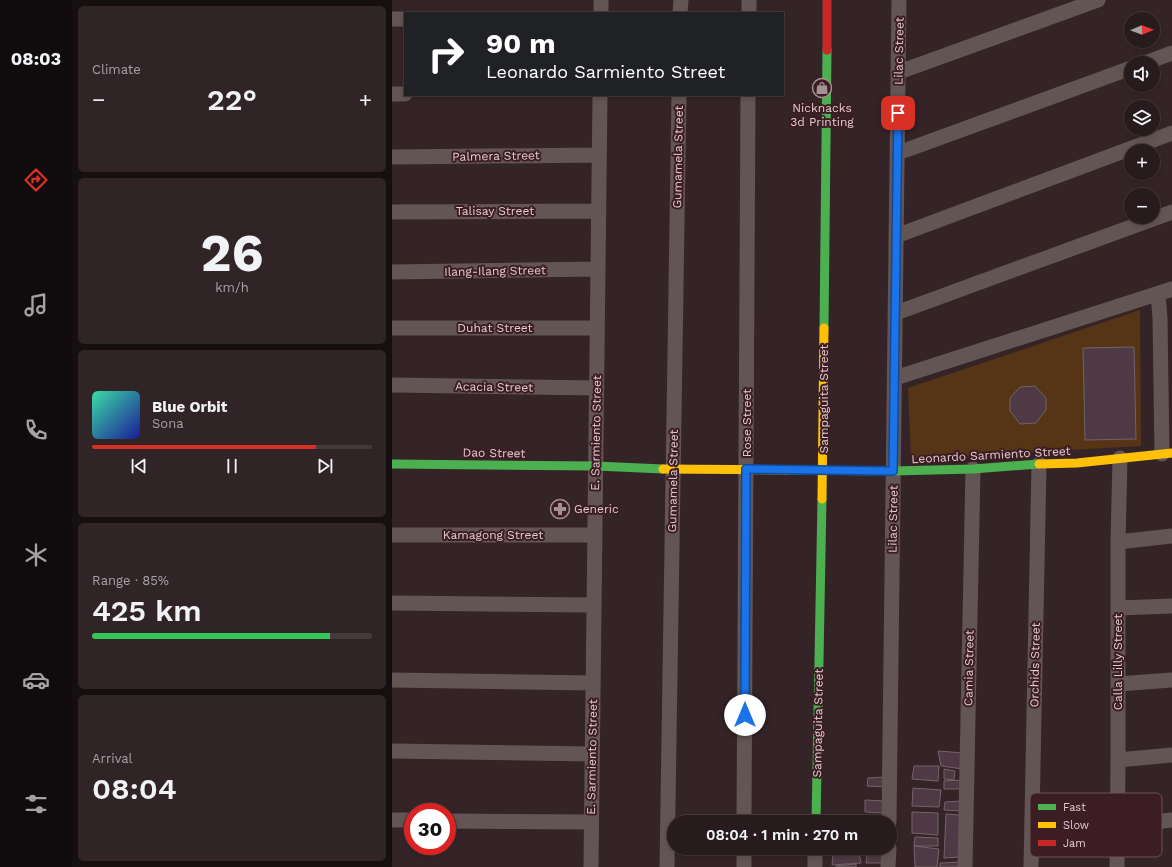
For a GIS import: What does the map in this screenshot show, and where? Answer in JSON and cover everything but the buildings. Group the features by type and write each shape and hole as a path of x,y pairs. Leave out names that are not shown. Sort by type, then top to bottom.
{"street":[{"path":"601,0 601,12"},
{"path":"680,12 681,0"},
{"path":"749,0 749,12"},
{"name":"Sampaguita Street","path":"816,815 823,471 827,0"},
{"name":"Lilac Street","path":"889,815 899,0"},
{"path":"899,72 1098,0"},
{"path":"392,19 404,19"},
{"path":"1160,57 1172,53"},
{"path":"898,153 1124,71"},
{"path":"392,94 404,94"},
{"name":"E. Sarmiento Street","path":"591,867 600,96"},
{"name":"Gumamela Street","path":"667,867 679,96"},
{"name":"Rose Street","path":"744,815 748,96"},
{"path":"896,236 1172,133"},
{"name":"Palmera Street","path":"392,157 600,155"},
{"name":"Talisay Street","path":"392,212 599,211"},
{"path":"896,313 1172,212"},
{"name":"Ilang-Ilang Street","path":"392,272 598,269"},
{"path":"894,378 1165,291 1160,318 1167,453"},
{"name":"Duhat Street","path":"392,328 597,328"},
{"name":"Acacia Street","path":"392,386 597,388"},
{"name":"Leonardo Sarmiento Street","path":"596,466 673,469 893,471 973,469 1077,463 1167,453"},
{"name":"Calla Lilly Street","path":"1118,793 1118,542 1120,458"},
{"name":"Dao Street","path":"392,464 596,466"},
{"name":"Orchids Street","path":"1033,793 1040,464"},
{"name":"Camia Street","path":"965,867 973,469"},
{"name":"Kamagong Street","path":"392,535 595,535"},
{"path":"1118,542 1172,536"},
{"path":"392,603 594,605"},
{"path":"1118,608 1172,606"},
{"path":"392,680 593,683"},
{"path":"1118,684 1172,680"},
{"path":"392,751 592,754"},
{"path":"1118,760 1172,755"},
{"path":"392,820 404,820"},
{"path":"1162,821 1172,820"},
{"path":"456,821 591,822"},
{"path":"744,855 744,867"},
{"path":"815,855 815,867"},
{"path":"888,867 889,855"},
{"name":"Orchids Street","path":"1031,857 1031,867"},
{"name":"Calla Lilly Street","path":"1116,857 1116,867"}],"shaded area":[{"path":"1140,310 1141,446 911,459 908,388"}],"traffic: fast":[{"path":"824,328 827,50"},
{"path":"392,464 596,466 663,469"},
{"path":"787,470 893,471 973,469 1039,464"},
{"path":"816,815 822,499"}],"traffic: slow":[{"path":"822,499 824,328"},
{"path":"1039,464 1077,463 1172,453"},
{"path":"663,469 787,470"}],"traffic: jam":[{"path":"827,0 827,50"}],"place":[{"name":"Nicknacks 3d Printing","path":"822,88"},
{"name":"Generic","path":"560,509"}],"route":[{"path":"745,715 746,469 893,471 898,113"}]}
